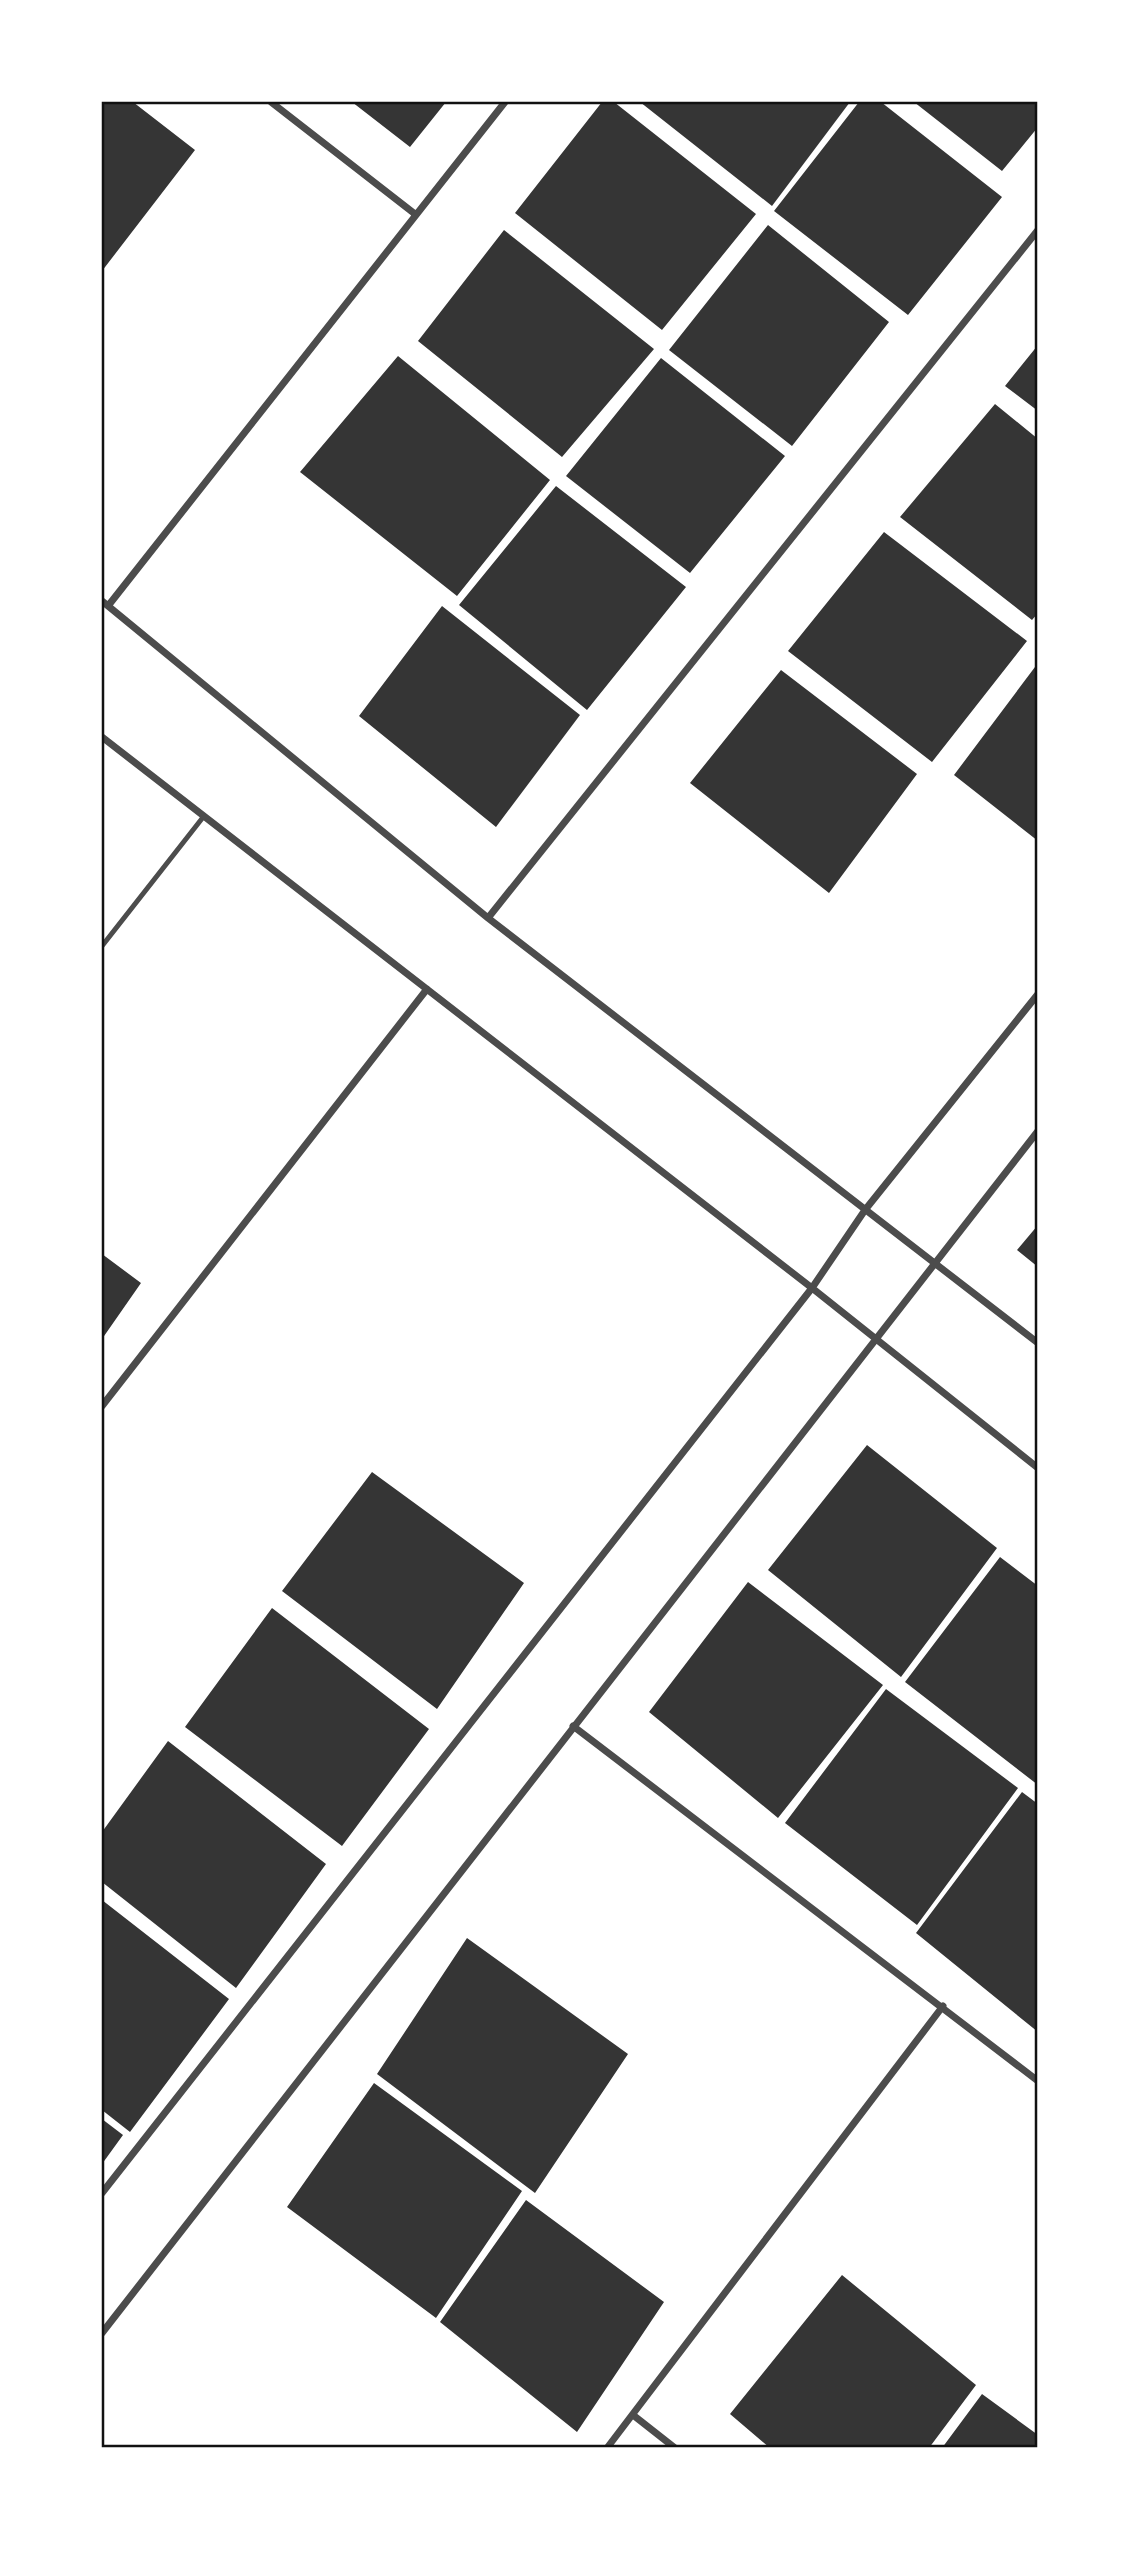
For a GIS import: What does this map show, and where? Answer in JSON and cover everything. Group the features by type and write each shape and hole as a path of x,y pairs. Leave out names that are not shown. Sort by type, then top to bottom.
{"street":[{"path":"271,102 415,214"},
{"path":"505,102 105,603 488,918 1038,1343"},
{"path":"488,918 1038,230"},
{"path":"102,737 1038,1468"},
{"path":"102,1406 427,989"},
{"path":"102,2193 811,1289 864,1210 1038,994"},
{"path":"102,2333 934,1260 1038,1131"},
{"path":"573,1726 1038,2081"},
{"path":"607,2448 943,2006"},
{"path":"633,2415 675,2448"}],"lane":[{"path":"102,946 204,816"}],"building":[{"path":"102,102 133,102 195,150 102,271"},
{"path":"352,102 446,102 410,147"},
{"path":"602,102 614,102 756,214 662,330 515,213"},
{"path":"640,102 850,102 772,206"},
{"path":"859,102 881,102 1002,197 908,315 774,211"},
{"path":"914,102 1038,102 1038,127 1002,171"},
{"path":"768,225 889,322 792,446 669,350"},
{"path":"504,230 654,349 562,457 418,341"},
{"path":"1038,345 1038,411 1005,386"},
{"path":"398,356 550,480 457,596 300,472"},
{"path":"661,358 785,456 690,573 566,476"},
{"path":"995,404 1038,439 1038,613 1032,620 900,517"},
{"path":"556,486 686,587 587,710 459,605"},
{"path":"884,532 1027,641 932,762 788,651"},
{"path":"442,606 580,715 496,827 359,716"},
{"path":"1038,663 1038,841 954,775"},
{"path":"781,670 917,774 829,893 690,783"},
{"path":"1038,1225 1038,1267 1017,1250"},
{"path":"102,1254 141,1283 102,1339"},
{"path":"867,1445 997,1548 901,1677 768,1570"},
{"path":"372,1472 524,1583 437,1709 282,1591"},
{"path":"1000,1557 1038,1586 1038,1785 905,1682"},
{"path":"748,1582 883,1685 778,1818 649,1712"},
{"path":"272,1608 429,1729 342,1846 185,1727"},
{"path":"886,1689 1018,1788 917,1925 785,1823"},
{"path":"168,1741 326,1864 236,1988 102,1882 102,1832"},
{"path":"1022,1792 1038,1804 1038,2032 916,1933"},
{"path":"102,1900 229,1999 130,2132 102,2110"},
{"path":"467,1938 628,2054 535,2193 377,2074"},
{"path":"374,2083 522,2191 436,2318 287,2207"},
{"path":"102,2119 123,2135 102,2164"},
{"path":"526,2200 664,2302 577,2432 440,2322"},
{"path":"842,2275 976,2385 929,2448 770,2448 730,2414"},
{"path":"982,2394 1038,2435 1038,2448 942,2448"}]}
